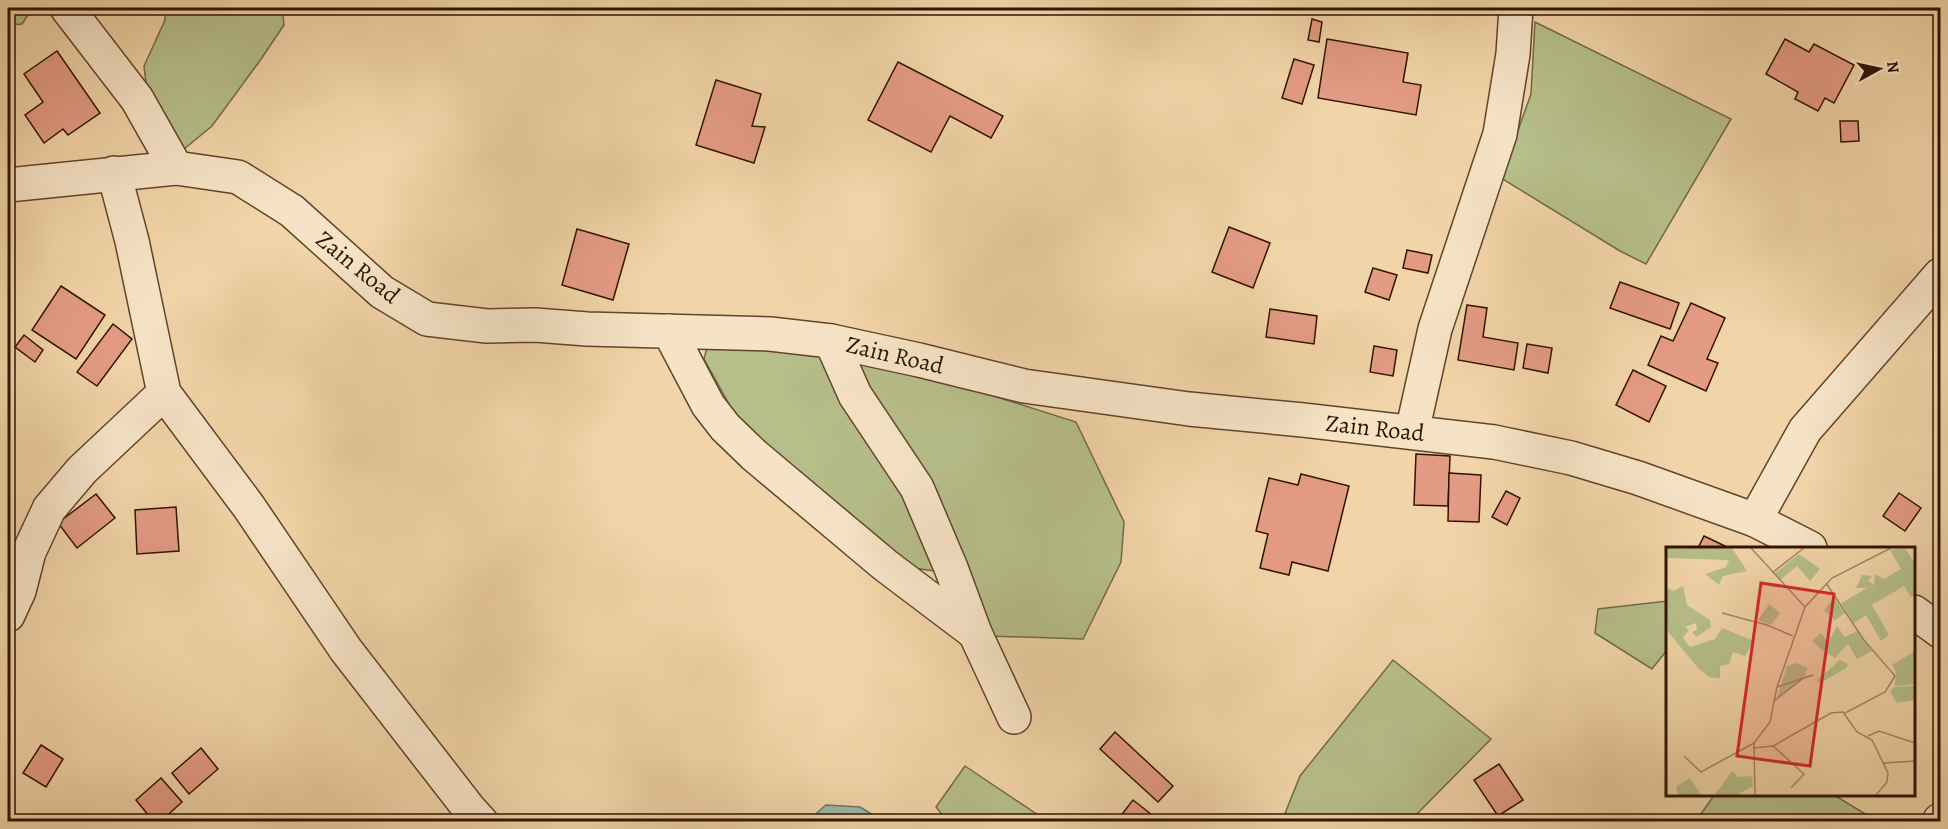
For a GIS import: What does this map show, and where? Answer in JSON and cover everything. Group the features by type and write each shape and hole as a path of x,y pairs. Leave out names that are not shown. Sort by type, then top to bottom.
{"street":[{"path":"67,8 137,99 176,168"},
{"path":"1413,432 1435,329 1500,134 1513,54 1516,8"},
{"name":"Zain Road","path":"8,185 176,168 238,177 292,211 382,292 428,319 487,326 535,325 587,329 770,334 831,340 1024,387 1189,409 1494,442 1571,458 1638,478 1755,520 1806,547"},
{"path":"114,173 132,241 164,393 249,507 346,650 481,822"},
{"path":"1755,520 1805,430 1941,275"},
{"path":"669,331 708,405 725,427 754,455 885,565 975,633"},
{"path":"831,340 855,395 917,488 951,568 975,633 1014,717"},
{"path":"8,615 19,591 29,552 49,509 82,470 164,393"},
{"path":"1915,613 1941,631"}],"green space":[{"path":"8,8 32,9 22,24 8,25"},
{"path":"165,8 282,8 284,25 259,62 212,126 184,149 150,117 144,66 165,20"},
{"path":"1535,22 1731,119 1646,264 1620,251 1501,178 1531,94"},
{"path":"711,332 870,357 1076,422 1124,522 1121,562 1083,639 989,636 963,575 885,564 752,445 704,359"},
{"path":"1666,601 1666,651 1652,669 1595,633 1598,609"},
{"path":"1393,660 1491,739 1410,821 1282,821 1300,776"},
{"path":"965,766 1047,821 947,821 936,807"},
{"path":"1714,796 1836,796 1877,821 1696,821"}],"shaded area":[{"path":"826,805 860,807 883,821 815,821 812,817"}],"building":[{"path":"1312,19 1322,22 1319,42 1308,40"},
{"path":"1327,39 1408,53 1403,82 1421,85 1416,115 1318,98"},
{"path":"1785,39 1809,52 1814,44 1854,65 1834,103 1825,98 1818,111 1795,99 1798,92 1766,74"},
{"path":"57,51 100,113 68,135 63,129 44,143 25,115 43,102 24,74"},
{"path":"1294,59 1314,65 1302,104 1282,98"},
{"path":"898,62 1003,116 991,138 950,116 931,152 868,120"},
{"path":"716,80 761,94 752,126 765,127 754,163 696,145"},
{"path":"1840,121 1858,121 1859,141 1841,142"},
{"path":"1229,227 1270,243 1253,288 1212,272"},
{"path":"577,229 629,244 613,300 562,285"},
{"path":"1407,250 1432,255 1428,273 1403,268"},
{"path":"1373,268 1397,275 1389,300 1365,292"},
{"path":"1620,282 1679,303 1670,329 1610,308"},
{"path":"61,286 105,315 76,359 32,330"},
{"path":"1691,303 1725,318 1707,359 1718,363 1706,391 1648,365 1661,336 1673,341"},
{"path":"1467,305 1487,308 1483,337 1518,343 1514,370 1458,360"},
{"path":"1270,309 1317,316 1314,344 1266,337"},
{"path":"113,324 132,339 97,386 77,372"},
{"path":"24,335 43,350 35,362 15,347"},
{"path":"1527,344 1552,348 1548,373 1523,368"},
{"path":"1374,346 1397,350 1393,376 1370,372"},
{"path":"1633,370 1666,386 1649,422 1616,405"},
{"path":"1416,454 1450,456 1448,506 1414,505"},
{"path":"1449,473 1481,475 1479,522 1448,521"},
{"path":"1301,474 1349,486 1328,571 1292,562 1289,575 1260,568 1268,534 1256,531 1269,478 1298,485"},
{"path":"1506,491 1520,498 1507,525 1492,517"},
{"path":"1899,493 1921,508 1905,531 1883,516"},
{"path":"96,494 115,518 77,548 58,523"},
{"path":"176,507 179,551 137,554 135,510"},
{"path":"1704,536 1727,547 1698,547"},
{"path":"1115,732 1173,786 1158,802 1100,749"},
{"path":"41,745 63,759 46,787 23,773"},
{"path":"201,748 218,769 189,794 172,773"},
{"path":"1499,764 1523,800 1498,816 1474,780"},
{"path":"161,778 182,802 160,822 154,822 136,800"},
{"path":"1133,800 1161,822 1116,822"}]}
